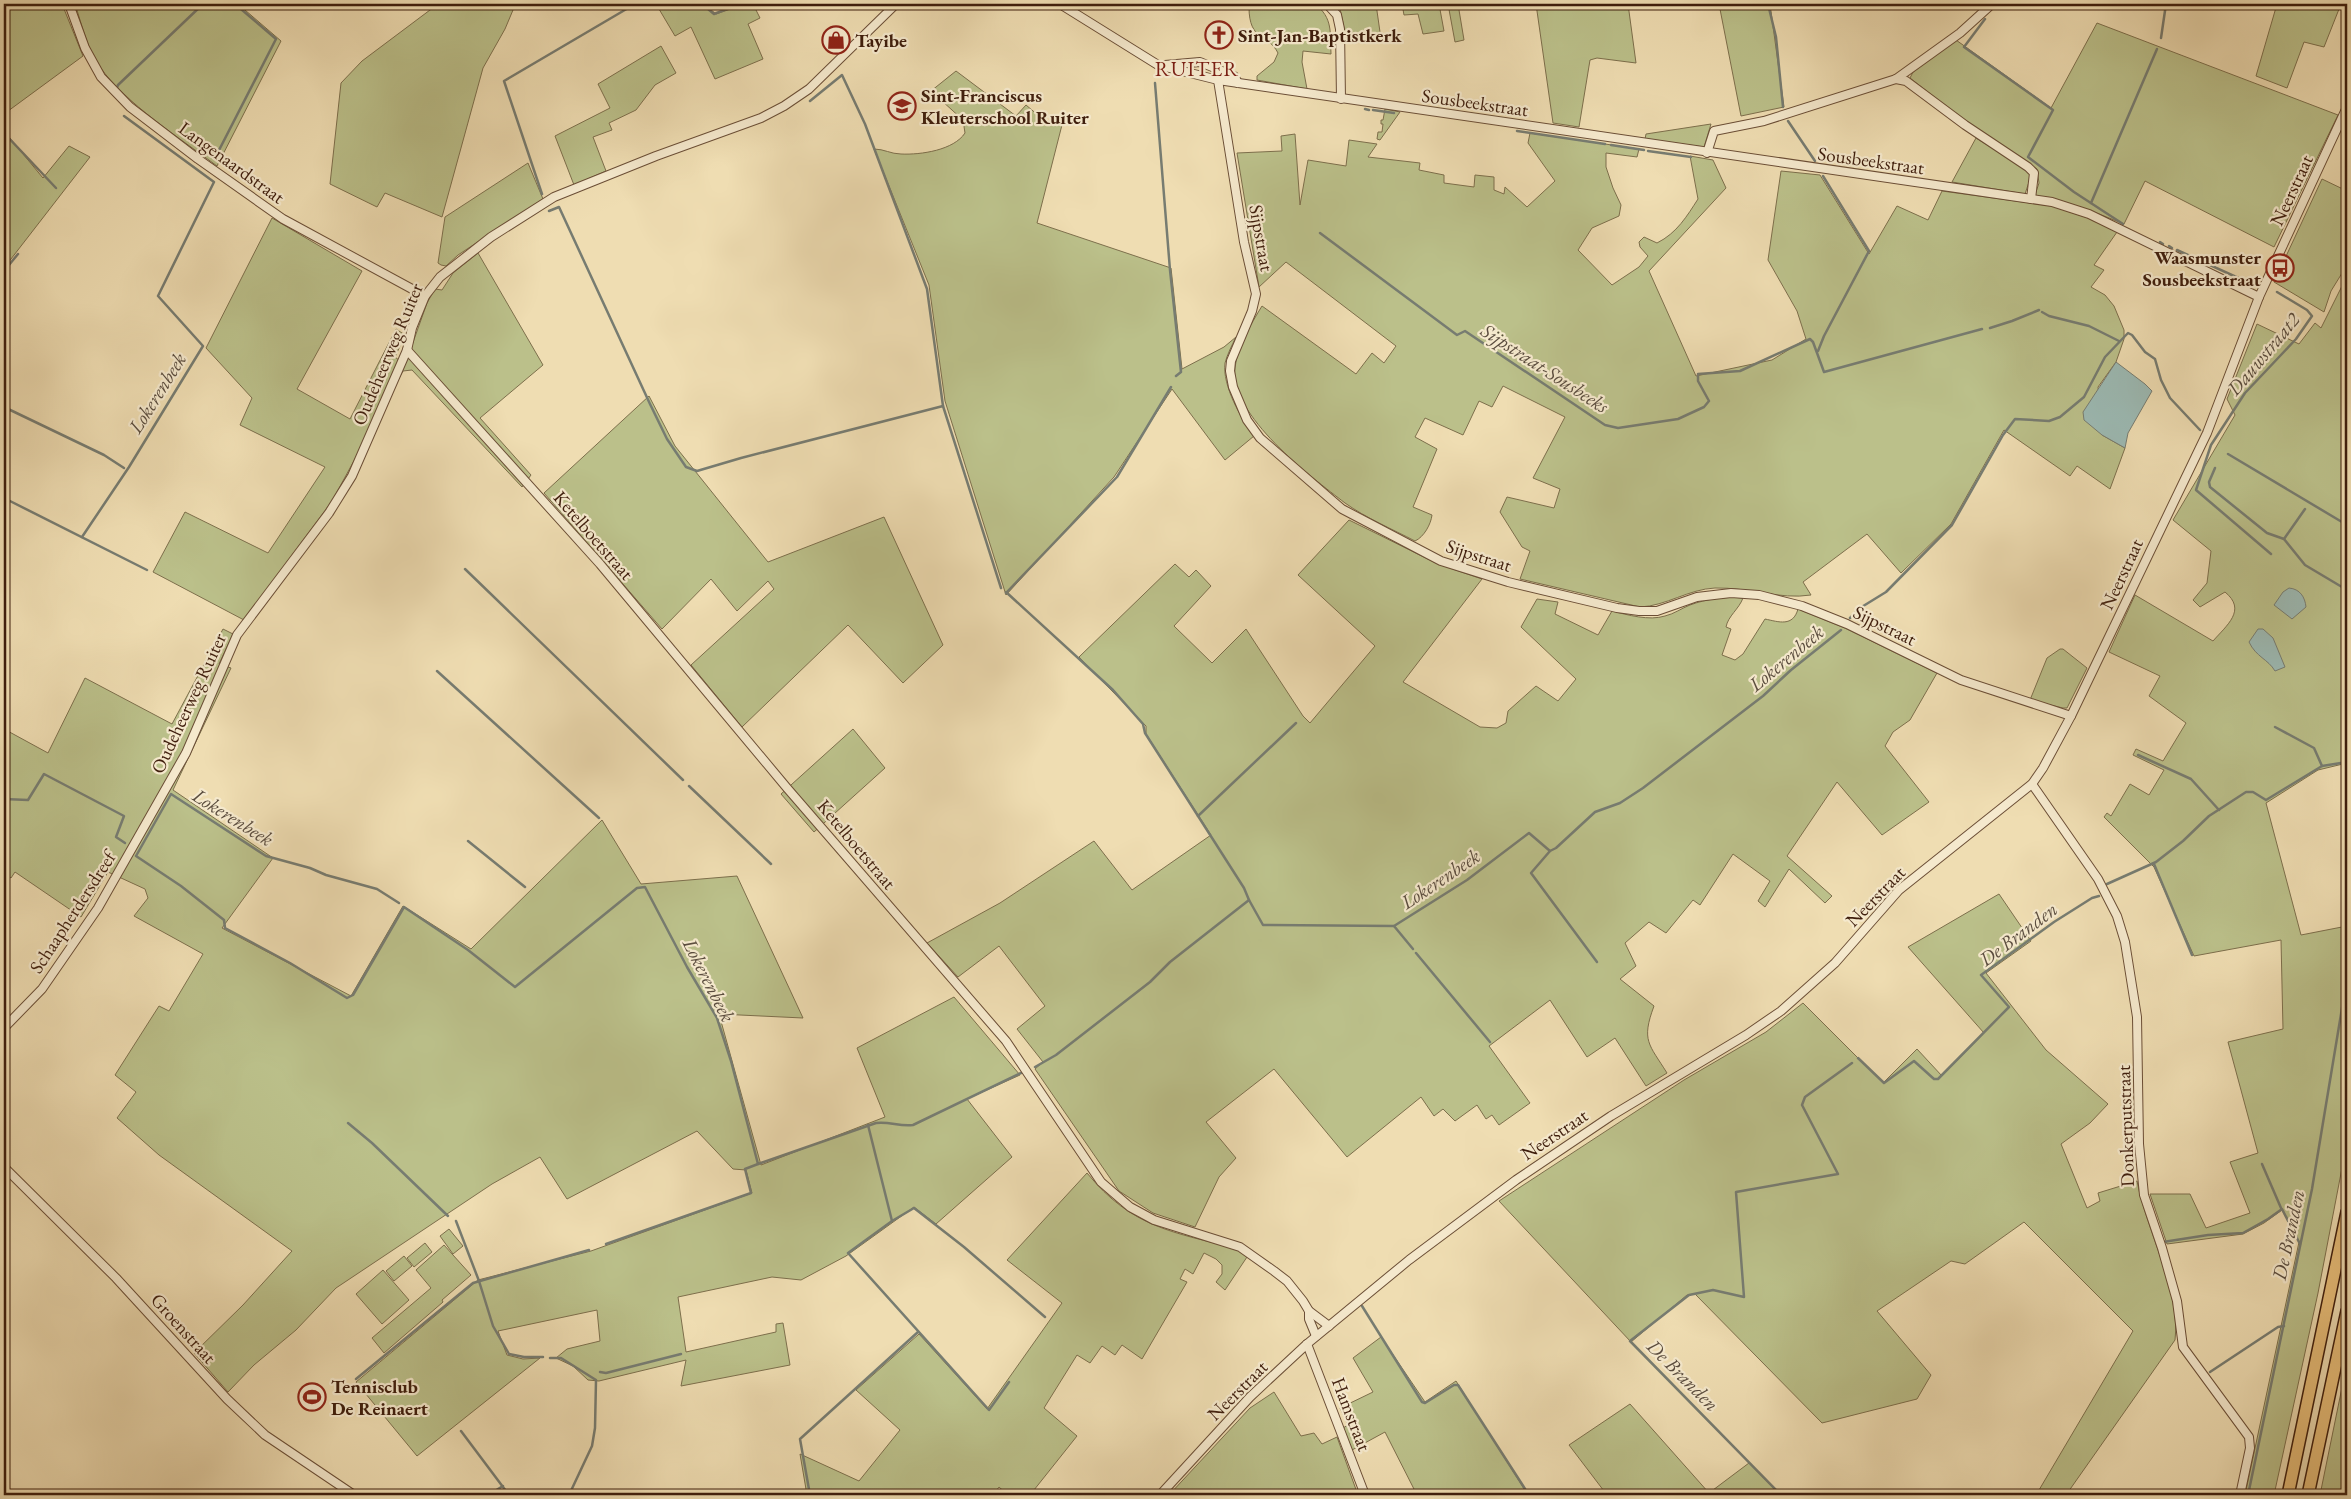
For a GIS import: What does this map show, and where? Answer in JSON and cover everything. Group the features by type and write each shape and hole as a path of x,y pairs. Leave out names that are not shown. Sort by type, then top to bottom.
{"highway":[{"path":"2288,1495 2347,1212"},
{"path":"2308,1495 2347,1311"}],"street":[{"name":"Langenaardstraat","path":"69,4 85,48 101,77 130,107 198,159 283,219 425,296"},
{"name":"Oudeheerweg Ruiter","path":"142,832 186,753 237,635 329,514 352,476 407,350 412,328 425,296 440,277 491,237 554,197 656,156 761,118 784,106 809,89 896,4"},
{"name":"Sousbeekstraat","path":"1060,4 1158,65 1218,80 2052,202 2089,214 2259,297"},
{"path":"1327,4 1337,15 1340,29 1341,99"},
{"path":"1707,153 1714,131 1721,128 1764,121 1896,79 1960,33 1992,4"},
{"name":"Sousbeekstraat","path":"1158,65 1200,62 1217,67 1234,76 1238,83"},
{"path":"1896,79 1906,81 2034,173 2031,199"},
{"name":"Sijpstraat","path":"1218,80 1244,242 1256,294 1252,311 1231,361 1230,371 1233,387 1247,420 1260,438 1342,509 1441,561 1508,582 1617,608 1657,611 1697,597 1731,593 1759,595 1802,606 1847,624 1961,680 2071,716"},
{"name":"Neerstraat","path":"1160,1495 1250,1397 1316,1336 1416,1254 1516,1180 1611,1116 1746,1036 1781,1011 1835,962 1898,890 2032,784 2043,768 2071,716 2207,433 2259,297 2347,107"},
{"name":"Ketelboetstraat","path":"407,350 600,564 787,788 1006,1041 1101,1182 1130,1207 1154,1220 1240,1247 1287,1281 1298,1293 1309,1311 1329,1326"},
{"name":"Donkerputstraat","path":"2032,784 2098,879 2117,916 2126,942 2137,1017 2139,1144 2144,1195 2177,1301 2183,1347 2249,1437 2250,1448 2240,1495"},
{"name":"Schaapherdersdreef","path":"4,1028 42,989 98,908 142,832"},
{"name":"Groenstraat","path":"4,1167 116,1278 227,1399 265,1435 354,1495"},
{"name":"Ketelboetstraat","path":"1309,1311 1309,1319 1316,1336"},
{"name":"Hamstraat","path":"1307,1344 1365,1495"}],"green space":[{"path":"4,4 62,4 83,56 4,114"},
{"path":"75,4 238,4 281,41 217,166 154,120 111,80 95,60 85,37"},
{"path":"438,4 512,4 513,10 505,29 483,68 442,217 385,193 377,207 330,184 341,83 362,61"},
{"path":"656,4 704,4 716,14 745,4 753,4 760,18 748,24 763,59 715,79 691,27 675,36"},
{"path":"1243,4 1315,4 1321,9 1328,20 1331,54 1303,51 1302,62 1307,89 1257,80 1257,76 1274,62 1278,53 1269,42 1256,32 1252,26 1249,7"},
{"path":"1339,4 1376,4 1381,39 1346,37"},
{"path":"1402,4 1439,4 1444,31 1423,34 1418,14 1404,15"},
{"path":"1448,4 1458,4 1464,40 1455,42"},
{"path":"1536,4 1628,4 1636,63 1597,58 1590,60 1579,127 1553,123"},
{"path":"1719,4 1770,4 1784,107 1741,116"},
{"path":"2277,4 2341,4 2324,47 2304,42 2287,88 2256,76"},
{"path":"2097,23 2338,115 2274,247 2145,181 2124,224 2099,214 2035,195 2039,183 2037,169 1961,118 1910,78 1913,72 1956,40 2051,108"},
{"path":"661,46 676,73 655,85 636,110 609,123 612,130 593,137 606,171 574,185 555,136 610,108 598,84"},
{"path":"956,71 1016,116 1026,105 1039,116 1042,125 1064,117 1037,223 1171,268 1182,369 1224,347 1236,337 1225,363 1226,381 1238,411 1254,436 1225,460 1172,389 1114,477 1006,595 945,401 929,285 874,149 897,154 918,154 945,147 960,139 965,133 963,120 931,91"},
{"path":"1385,109 1400,112 1380,140 1377,139 1378,132 1382,132 1383,124 1381,124 1381,120 1383,120"},
{"path":"1711,124 1704,147 1645,139 1646,134"},
{"path":"4,131 43,178 69,146 90,157 4,268"},
{"path":"1530,133 1639,149 1637,157 1606,153 1606,167 1621,205 1619,216 1592,228 1578,250 1612,285 1639,267 1648,256 1640,247 1639,242 1644,237 1657,243 1664,239 1681,224 1698,199 1690,156 1713,160 1726,188 1649,271 1696,376 1772,360 1806,339 1797,311 1768,260 1781,171 1820,175 1869,254 1897,206 1928,220 1942,191 2052,206 2088,218 2117,232 2094,265 2104,270 2091,287 2105,295 2114,306 2124,330 2124,339 2116,362 2098,387 2102,435 2125,448 2110,489 2077,466 2070,476 2004,430 1951,524 1901,573 1867,534 1803,582 1811,595 1787,596 1739,589 1715,588 1696,591 1659,604 1640,607 1520,579 1530,551 1522,547 1500,512 1507,497 1554,508 1560,489 1533,478 1565,417 1503,386 1492,407 1479,401 1463,435 1425,418 1415,437 1437,449 1413,507 1432,515 1421,537 1415,541 1353,508 1313,478 1258,425 1245,405 1237,386 1236,360 1245,336 1262,306 1356,374 1372,353 1384,363 1396,346 1286,262 1259,287 1237,153 1282,151 1281,136 1295,134 1300,205 1308,160 1346,166 1349,140 1377,144 1368,157 1420,163 1419,170 1444,175 1444,183 1474,187 1475,175 1494,177 1494,190 1504,194 1505,187 1527,207 1555,181 1528,143"},
{"path":"1976,138 2028,170 2031,176 2025,194 1952,182"},
{"path":"528,163 543,199 458,255 446,266 438,263 445,217"},
{"path":"2322,179 2347,191 2347,265 2331,291 2324,312 2274,282"},
{"path":"272,218 362,271 297,389 350,419 396,329 405,335 395,357 405,365 427,303 435,289 442,290 453,273 478,253 543,365 480,418 531,475 522,487 412,370 403,371 332,501 244,620 153,572 185,512 268,553 325,467 240,425 252,398 206,348"},
{"path":"2347,276 2347,763 2318,770 2266,803 2301,935 2347,926 2347,1142 2318,1293 2274,1495 2245,1495 2299,1242 2282,1210 2264,1223 2243,1234 2167,1244 2150,1194 2190,1194 2206,1228 2250,1213 2230,1162 2258,1153 2228,1042 2283,1029 2281,940 2194,956 2154,867 2104,817 2107,813 2111,816 2130,784 2149,795 2164,770 2133,755 2136,749 2163,761 2186,723 2149,696 2160,676 2109,652 2135,595 2213,641 2229,623 2235,611 2231,599 2225,592 2200,607 2193,600 2207,583 2211,551 2173,520 2235,415 2227,399 2257,324 2299,344 2315,323 2321,328"},
{"path":"649,396 675,446 768,562 884,517 943,645 903,683 848,625 742,727 691,665 774,589 768,581 737,611 711,579 662,629 544,493"},
{"path":"1349,520 1438,564 1482,579 1403,682 1480,727 1497,728 1506,723 1508,711 1536,686 1558,701 1576,679 1521,627 1537,599 1558,602 1555,614 1598,635 1612,611 1652,618 1668,615 1703,601 1743,598 1727,623 1726,627 1731,629 1722,655 1735,660 1743,654 1765,619 1780,622 1789,621 1796,615 1798,609 1845,628 1937,673 1910,720 1893,732 1885,746 1929,802 1882,835 1837,782 1787,856 1832,896 1825,903 1789,869 1765,907 1758,901 1770,881 1733,854 1700,905 1693,900 1666,933 1649,922 1625,943 1636,966 1620,979 1654,1006 1648,1027 1649,1042 1667,1073 1646,1086 1615,1038 1587,1057 1550,1000 1489,1046 1530,1103 1499,1125 1492,1115 1486,1119 1477,1105 1455,1121 1443,1109 1434,1116 1421,1097 1347,1157 1274,1069 1206,1122 1236,1158 1219,1177 1195,1227 1153,1213 1119,1191 1035,1069 1043,1062 1017,1029 1045,1006 999,946 958,977 927,943 1000,903 1094,841 1132,890 1211,835 1146,734 1146,726 1079,657 1175,564 1189,577 1196,570 1211,586 1174,626 1212,663 1246,629 1303,716 1310,723 1375,646 1298,575"},
{"path":"223,629 233,634 219,664 231,668 173,790 273,858 222,928 351,996 403,906 471,949 602,820 641,884 737,876 803,1018 719,1014 761,1165 885,1117 857,1048 954,997 1020,1075 967,1099 1012,1157 936,1224 914,1207 846,1256 801,1280 772,1277 678,1297 686,1352 776,1332 776,1324 783,1323 790,1365 681,1386 686,1360 599,1381 588,1380 573,1366 556,1358 567,1349 600,1341 597,1310 498,1331 507,1355 523,1359 540,1358 417,1456 356,1382 478,1280 591,1251 752,1193 746,1170 733,1169 697,1131 567,1199 540,1157 492,1184 336,1288 296,1330 254,1365 228,1392 194,1353 243,1305 292,1251 159,1155 117,1118 136,1092 115,1075 159,1006 169,1011 203,954 134,916 148,898 145,889 108,872 81,917 15,872 11,878 4,873 4,729 48,753 85,678 172,724"},
{"path":"2063,649 2087,668 2067,708 2030,700 2047,658"},
{"path":"853,729 885,768 814,832 781,794"},
{"path":"1999,894 2031,941 1986,973 2046,1050 2108,1104 2090,1123 2061,1144 2087,1208 2100,1201 2098,1193 2137,1181 2141,1200 2173,1302 2175,1340 2066,1495 2034,1495 2039,1490 2133,1331 2024,1222 1965,1264 1951,1261 1877,1311 1931,1375 1917,1399 1822,1423 1695,1294 1687,1295 1631,1342 1499,1201 1684,1080 1766,1032 1803,1003 1883,1083 1917,1049 1942,1076 1984,1033 1908,947"},
{"path":"1087,1173 1120,1206 1137,1217 1174,1232 1238,1249 1247,1257 1225,1290 1216,1282 1222,1274 1222,1265 1216,1259 1204,1253 1193,1274 1185,1269 1180,1279 1187,1282 1142,1359 1122,1345 1115,1355 1102,1346 1090,1363 1077,1355 1044,1408 1077,1436 1030,1495 1008,1495 999,1487 993,1495 807,1495 800,1454 859,1481 900,1430 856,1390 919,1334 987,1409 1062,1303 1007,1260"},
{"path":"449,1229 463,1246 453,1254 440,1236"},
{"path":"425,1243 432,1252 414,1267 407,1258"},
{"path":"444,1245 471,1275 384,1353 372,1338 431,1288 416,1270"},
{"path":"404,1256 412,1266 394,1281 386,1271"},
{"path":"383,1270 409,1300 382,1324 356,1294"},
{"path":"1381,1337 1425,1402 1456,1381 1528,1495 1417,1495 1385,1432 1352,1450 1343,1428 1348,1425 1340,1408 1373,1392 1353,1358"},
{"path":"2347,1363 2347,1476 2343,1495 2320,1495"},
{"path":"1274,1392 1301,1436 1314,1433 1322,1444 1337,1437 1358,1495 1169,1495 1250,1408"},
{"path":"1630,1404 1709,1493 1749,1463 1780,1495 1607,1495 1569,1445"}],"water":[{"path":"2116,362 2152,391 2128,433 2125,448 2102,435 2084,420 2083,412"},
{"path":"2289,588 2301,594 2306,607 2292,619 2274,605 2283,592"},
{"path":"2258,629 2263,629 2273,638 2285,667 2275,671 2252,647 2249,642"}],"waterway":[{"name":"Lokerenbeek","path":"116,90 118,85 203,4"},
{"path":"216,156 276,39 235,4"},
{"path":"542,194 504,81 635,4"},
{"path":"702,4 714,14 740,4"},
{"path":"1768,4 1776,37 1783,107"},
{"path":"2161,38 2166,4"},
{"name":"Dauwstraat2","path":"1985,19 1964,47 2053,110 2028,157 2074,192 2123,224"},
{"path":"2091,203 2157,49"},
{"path":"810,101 842,75 865,124 927,289 943,406"},
{"path":"1155,83 1170,270 1181,372 1176,376"},
{"path":"1365,109 1369,110"},
{"path":"1373,110 1394,113"},
{"name":"Lokerenbeek","path":"82,537 129,467 203,346 158,296 214,182 124,116"},
{"path":"1788,121 1815,161"},
{"path":"1517,131 1605,144"},
{"path":"4,133 56,188"},
{"path":"1611,145 1644,150"},
{"path":"1648,151 1691,157"},
{"path":"1818,351 1869,251 1823,176"},
{"path":"549,211 559,207 667,439 686,467 697,471 943,406 1001,588"},
{"name":"Sijpstraat-Sousbeeks","path":"1320,233 1457,335 1465,331 1605,425 1618,428 1678,419 1704,407 1709,401 1698,381 1698,374 1740,371 1810,339 1813,342 1824,372 1982,329"},
{"name":"Dauwstraat2","path":"2177,250 2245,281 2258,280"},
{"path":"4,271 18,254"},
{"name":"Dauwstraat2","path":"2271,554 2196,490 2211,445 2245,393 2296,339 2312,316 2307,310 2277,292"},
{"path":"1990,328 2039,310"},
{"path":"2042,312 2049,316 2089,326 2119,341"},
{"name":"Lokerenbeek","path":"1850,618 1860,608 1886,592 1952,525 2003,435 2015,419 2049,421 2060,417 2084,397 2105,357 2128,333 2132,335 2145,352 2155,359 2161,380 2170,398 2200,430"},
{"path":"1006,593 1117,477 1171,387"},
{"path":"4,407 104,455 124,468"},
{"name":"Lokerenbeek","path":"2228,454 2347,525"},
{"path":"2215,468 2209,482 2210,487 2267,533 2284,539"},
{"name":"Lokerenbeek","path":"4,498 147,570"},
{"path":"2305,509 2284,539 2305,565 2347,590"},
{"path":"465,569 683,780"},
{"path":"1006,592 1113,690 1143,724 1145,733 1244,888 1249,900"},
{"name":"Lokerenbeek","path":"1035,1067 1056,1055 1150,982 1170,962 1249,900 1263,925 1394,926 1467,880 1529,833 1550,851 1556,848 1595,812 1620,803 1643,788 1763,696 1791,670 1841,630"},
{"path":"437,671 599,818"},
{"path":"1198,816 1296,723"},
{"path":"2275,727 2314,748 2322,766"},
{"path":"2138,755 2191,779 2219,810"},
{"path":"2107,884 2156,862 2183,841 2209,816 2246,792 2253,792 2266,800 2322,766 2347,762"},
{"name":"Lokerenbeek","path":"4,799 28,800 44,774 124,816 116,837 125,843"},
{"path":"689,786 771,864"},
{"name":"Lokerenbeek","path":"399,903 377,889 266,856 171,794 136,856 181,886 224,920 225,928 290,963 347,998 353,995 404,907 468,950 515,987 637,888 645,887 687,967 717,1018 731,1061 758,1164 876,1123 913,1125 1023,1072"},
{"path":"468,841 525,887"},
{"path":"1550,851 1531,873 1597,962"},
{"path":"2154,864 2192,955"},
{"name":"De Branden","path":"1858,1058 1884,1083 1914,1061 1934,1079 1938,1079 2009,1007 1981,975 2054,922 2092,898 2099,896"},
{"path":"1394,926 1413,949"},
{"path":"1416,953 1490,1042"},
{"name":"De Branden","path":"2248,1495 2312,1189 2347,978"},
{"name":"De Branden","path":"1781,1495 1630,1341 1689,1295 1713,1290 1744,1297 1736,1192 1838,1174 1802,1105 1805,1097 1852,1063"},
{"path":"348,1123 372,1143 448,1216"},
{"path":"868,1125 892,1221 848,1253 989,1410 1009,1382"},
{"path":"606,1244 751,1193 745,1169 758,1164"},
{"path":"2262,1164 2281,1208"},
{"path":"892,1221 914,1208 964,1247 1045,1317"},
{"path":"2163,1242 2208,1235 2243,1233 2282,1209 2300,1244"},
{"path":"456,1221 479,1281 493,1326 509,1354 524,1357 543,1357"},
{"path":"356,1379 473,1283 589,1250"},
{"name":"De Branden","path":"1362,1306 1422,1402 1425,1403 1454,1385 1458,1385 1529,1495"},
{"path":"2210,1372 2278,1327 2284,1326"},
{"path":"810,1495 800,1439 918,1332"},
{"path":"600,1372 606,1373 681,1354"},
{"path":"550,1358 561,1358 596,1380 595,1428 592,1446 569,1495"},
{"path":"461,1431 509,1495"},
{"path":"488,1495 503,1486"},
{"name":"De Branden","path":"2067,1495 2070,1492 2070,1495"}],"place":[{"name":"Sint-Jan-Baptistkerk","path":"1219,35"},
{"name":"Tayibe","path":"836,40"},
{"name":"Sint-Franciscus Kleuterschool Ruiter","path":"902,106"},
{"name":"Waasmunster Sousbeekstraat","path":"2280,268"},
{"name":"Tennisclub De Reinaert","path":"312,1397"}],"district":[{"name":"RUITER","path":"1197,69"}]}
